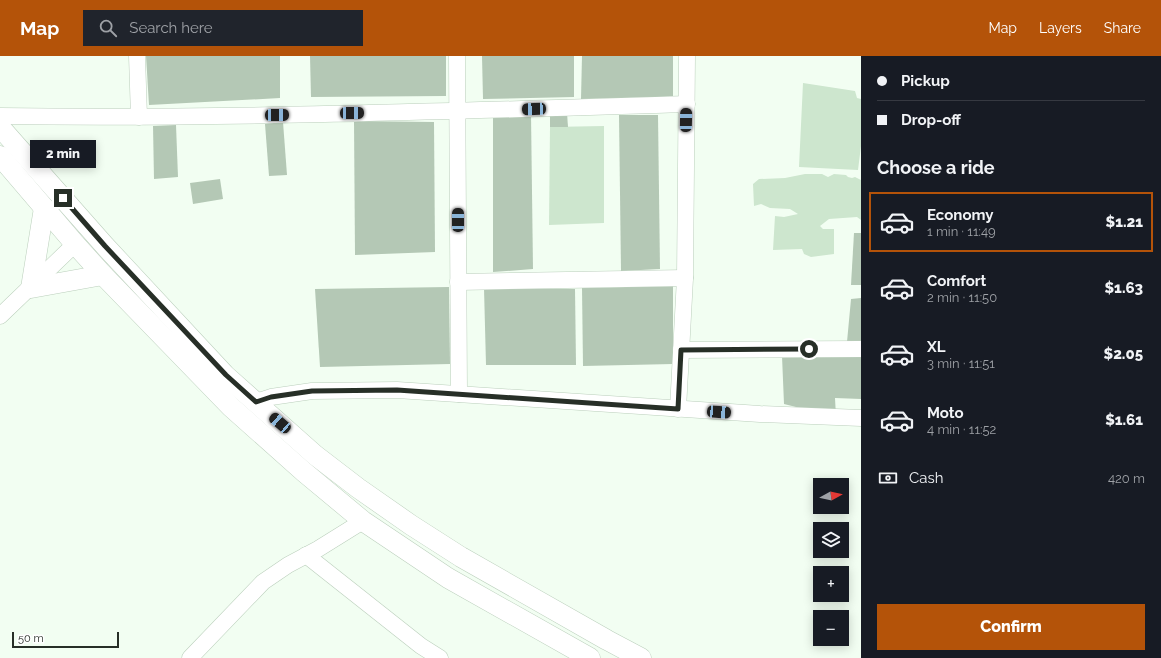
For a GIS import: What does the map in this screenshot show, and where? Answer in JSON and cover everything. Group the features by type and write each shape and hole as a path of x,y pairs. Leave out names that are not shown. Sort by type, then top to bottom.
{"street":[{"path":"137,56 139,117"},
{"path":"457,56 459,394"},
{"path":"678,409 685,278 687,56"},
{"path":"0,116 139,117 457,111 687,104"},
{"path":"0,127 105,246 226,375 315,454 358,488 411,525 468,561 641,658"},
{"path":"0,156 103,275 231,407 304,472 363,521 448,578 590,658"},
{"path":"30,288 44,208"},
{"path":"0,316 75,244"},
{"path":"30,288 103,275"},
{"path":"458,282 685,278"},
{"path":"681,350 861,349"},
{"path":"256,402 271,397 312,391 397,390 768,415 861,418"},
{"path":"190,658 263,582 288,565 363,521"},
{"path":"306,555 421,646 440,658"}],"green space":[{"path":"803,83 855,91 857,98 861,99 861,146 858,170 799,167"},
{"path":"604,126 604,223 549,225 550,127"},
{"path":"805,174 822,174 828,177 834,174 846,175 848,177 855,177 861,180 861,220 857,217 829,219 820,226 823,229 834,229 834,254 811,257 804,254 802,249 773,250 775,216 784,217 798,214 790,209 770,208 761,204 754,206 753,184 759,179 785,178"}],"building":[{"path":"146,56 280,56 280,98 149,105"},
{"path":"310,56 446,56 446,96 311,97"},
{"path":"482,56 574,56 574,97 483,99"},
{"path":"582,56 673,56 673,97 581,99"},
{"path":"550,113 567,113 568,127 550,127"},
{"path":"531,114 533,269 493,272 493,115"},
{"path":"619,115 658,115 660,269 621,271"},
{"path":"354,121 434,122 435,252 355,255"},
{"path":"283,122 287,175 269,176 265,124"},
{"path":"176,125 178,177 154,179 153,126"},
{"path":"220,179 223,199 193,204 190,183"},
{"path":"854,233 861,233 861,285 851,285"},
{"path":"673,286 673,364 583,366 582,288"},
{"path":"449,287 450,364 320,367 315,289"},
{"path":"484,288 575,289 576,365 486,365"},
{"path":"861,298 861,342 847,342 851,299"},
{"path":"861,351 861,399 835,398 836,417 784,404 782,356"}],"route":[{"path":"63,198 105,246 226,375 256,402 271,397 312,391 397,390 678,409 681,350 809,349"}]}
